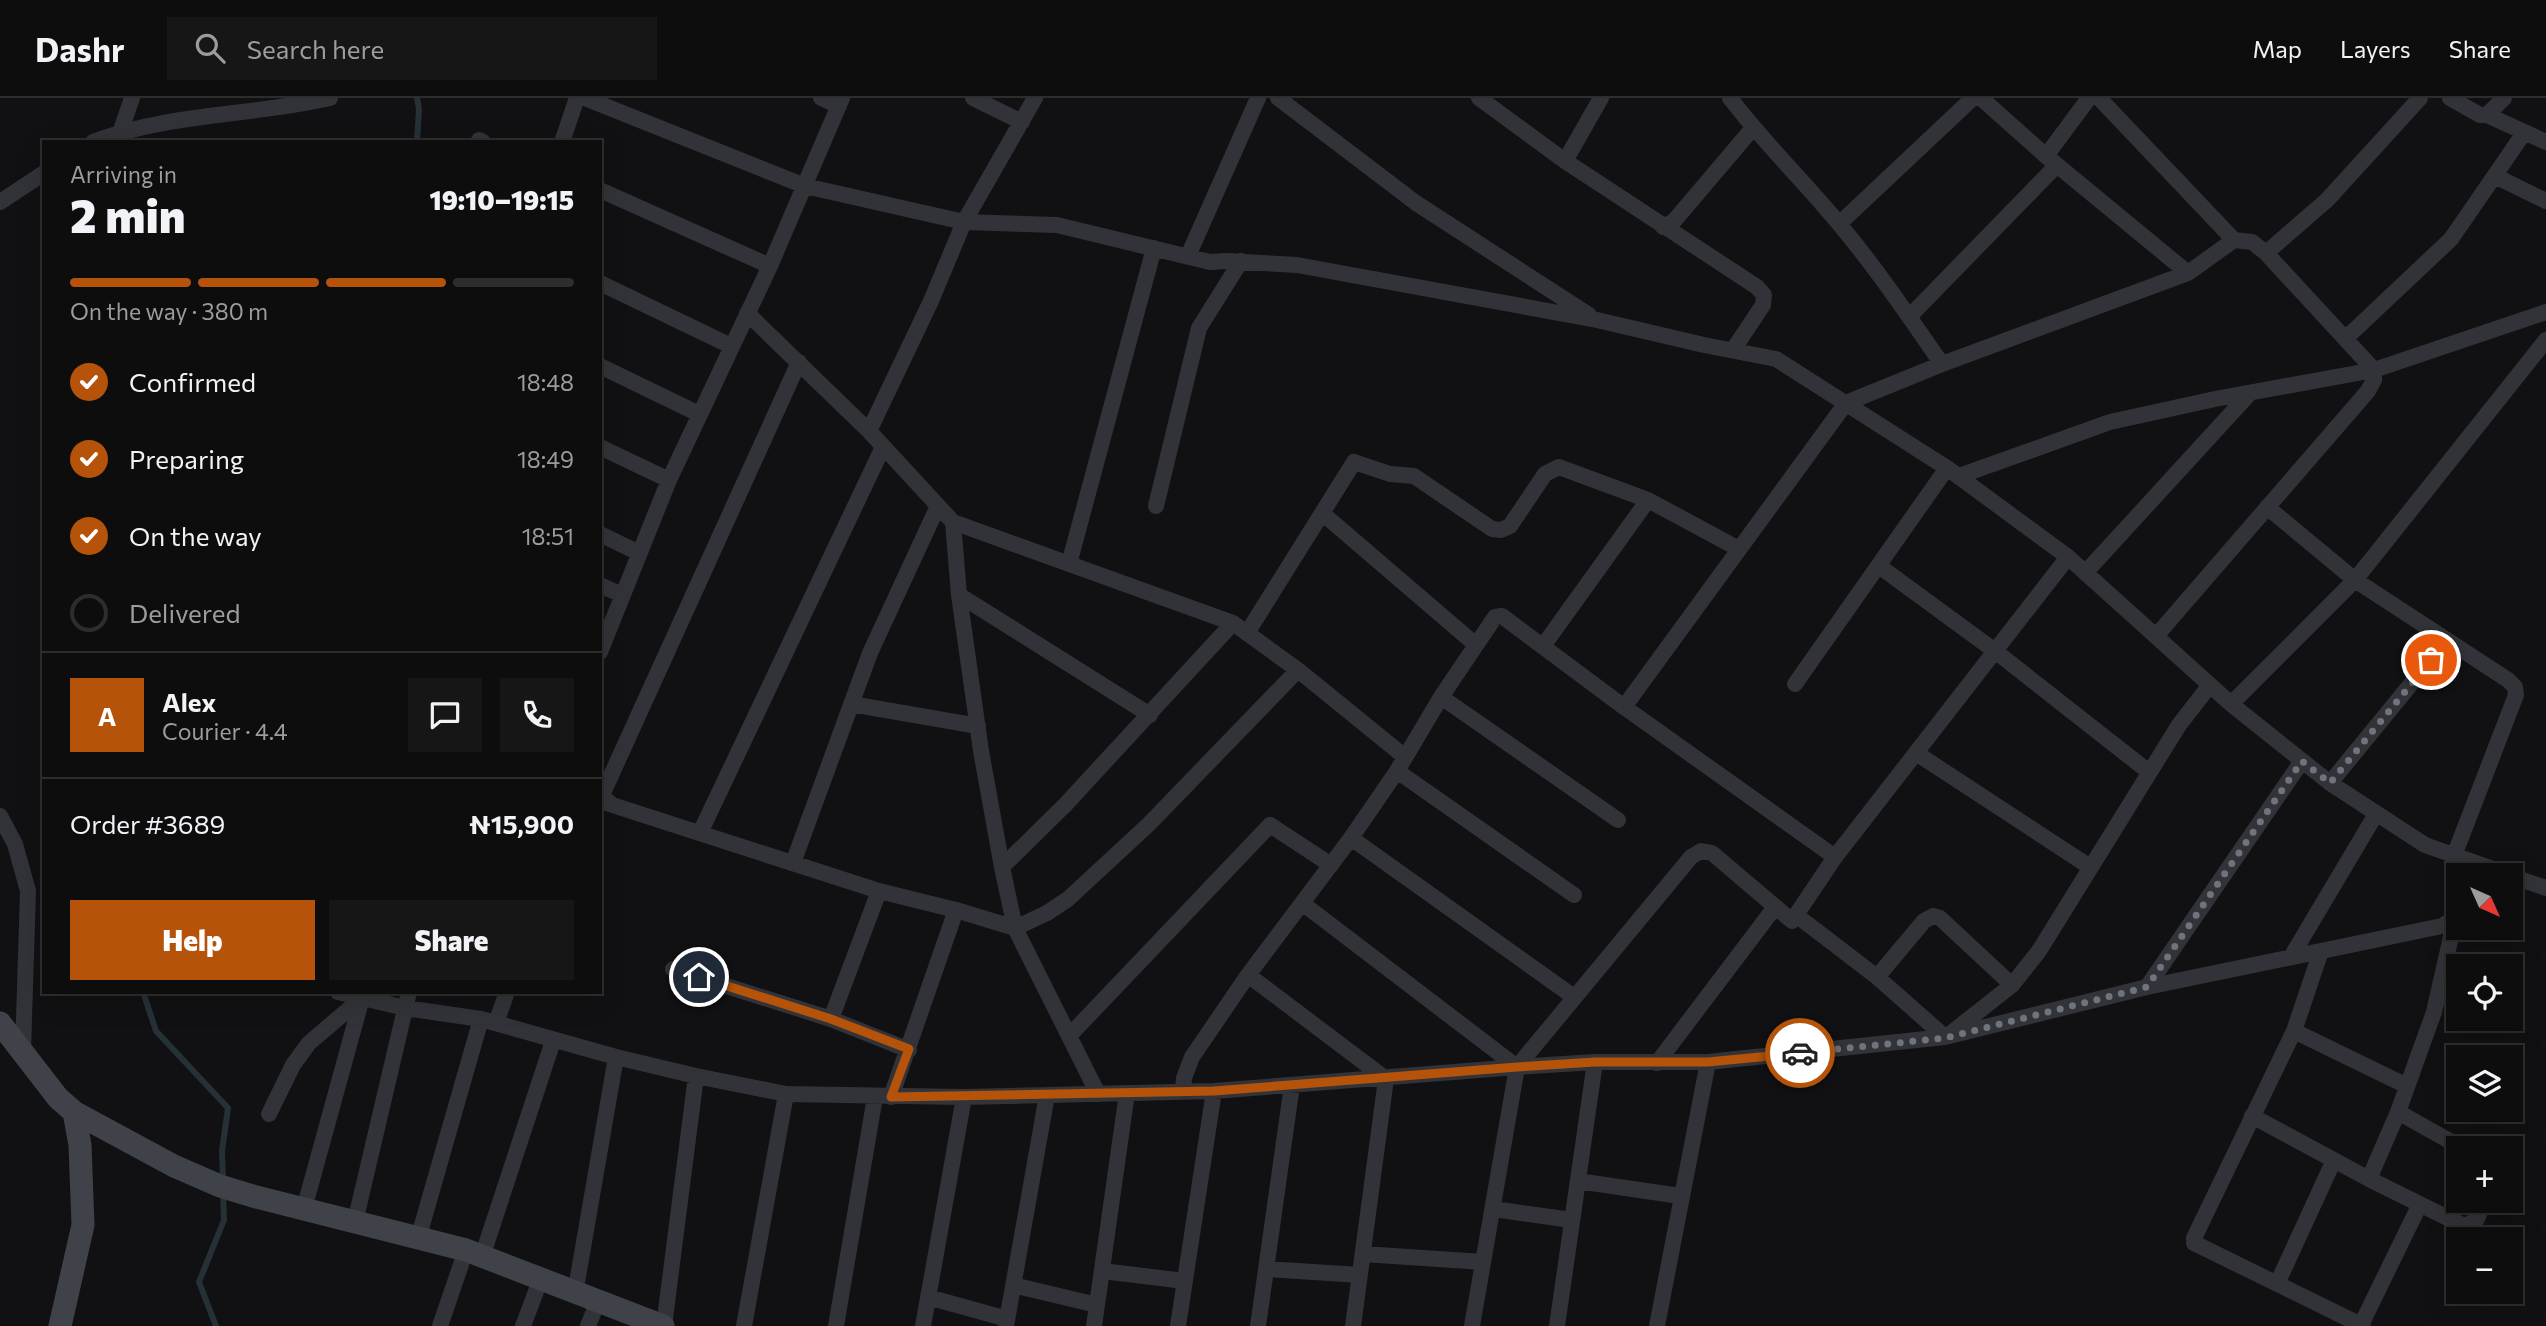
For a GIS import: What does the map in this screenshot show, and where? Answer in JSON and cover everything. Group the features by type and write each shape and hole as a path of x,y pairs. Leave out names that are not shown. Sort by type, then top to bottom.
{"street":[{"path":"120,133 132,98"},
{"path":"99,140 144,125 296,106 330,98"},
{"path":"563,140 577,98"},
{"path":"585,98 805,186 964,222 1057,225 1209,262 1297,265 1597,320 1776,359 1953,472 2068,558 2231,704 2330,783 2425,845 2468,863"},
{"path":"602,647 669,480 770,266 840,102 821,98"},
{"path":"973,98 1021,122"},
{"path":"869,431 931,301 964,222 1035,98"},
{"path":"1188,256 1258,98"},
{"path":"1278,98 1416,203 1597,320"},
{"path":"1479,98 1565,161 1757,287 1764,296 1763,305 1733,350"},
{"path":"1565,161 1601,98"},
{"path":"1730,98 1753,128 1839,224 1942,364"},
{"path":"1839,224 1973,98"},
{"path":"1981,98 2051,161 2188,273"},
{"path":"1909,317 2051,161 2090,98"},
{"path":"2099,98 2234,240 2252,242 2266,253 2374,370 2374,380 2368,391 2157,636"},
{"path":"2266,253 2327,200 2420,98"},
{"path":"2451,98 2480,115 2487,115 2546,142"},
{"path":"2487,115 2504,98"},
{"path":"1663,227 1674,221 1753,128"},
{"path":"2345,339 2451,239 2524,133"},
{"path":"1,200 42,174"},
{"path":"2495,176 2546,201"},
{"path":"602,191 770,266"},
{"path":"1624,707 1846,403 1942,364 2188,273 2234,240"},
{"path":"1069,564 1154,248"},
{"path":"1156,506 1199,328 1241,261"},
{"path":"602,285 731,346"},
{"path":"1795,684 1879,566 1953,472 2110,422 2374,370 2546,312"},
{"path":"747,313 869,431 953,522 1233,623 1298,670 1401,764 1574,895"},
{"path":"2231,704 2355,580 2546,340"},
{"path":"799,362 603,793 605,802 879,891 1015,928 1047,913 1068,899 1149,824 1298,670"},
{"path":"602,367 699,414"},
{"path":"2085,573 2250,393"},
{"path":"700,833 883,447"},
{"path":"602,448 669,480"},
{"path":"1247,633 1351,464 1358,461 1390,474 1414,476 1492,529 1500,530 1510,526 1545,474 1559,467 1648,500 1739,549"},
{"path":"1543,646 1648,500"},
{"path":"793,863 870,653 938,506"},
{"path":"2267,507 2355,580 2515,687 2516,695 2454,856"},
{"path":"1322,513 1476,645"},
{"path":"953,522 959,595 978,726 1015,928 1098,1094"},
{"path":"602,535 639,553"},
{"path":"1472,1326 1517,1067 1691,857 1700,851 1712,853 1792,920 1835,857 2068,558"},
{"path":"1879,566 1995,651 2149,772"},
{"path":"602,586 622,595"},
{"path":"959,595 1150,715"},
{"path":"1182,1091 1192,1057 1248,975 1351,838 1495,617 1502,616 1624,707 1835,857"},
{"path":"1002,867 1066,804 1233,623"},
{"path":"2330,783 2447,640"},
{"path":"1945,1038 2012,985 2039,951 2179,725 2210,685"},
{"path":"1441,697 1618,820"},
{"path":"851,704 978,726"},
{"path":"1916,753 2090,867"},
{"path":"2147,987 2302,761"},
{"path":"2291,957 2376,814"},
{"path":"0,816 15,844 28,891 23,1051"},
{"path":"1069,1036 1270,825 1331,865"},
{"path":"1351,838 1574,997"},
{"path":"2524,880 2546,888"},
{"path":"831,1019 879,891"},
{"path":"1302,903 1517,1067"},
{"path":"1657,1063 1775,906"},
{"path":"836,1326 883,1097 909,1049 956,910"},
{"path":"1796,915 1877,977 1945,1038"},
{"path":"1877,977 1924,921 1933,916 1940,918 2012,985"},
{"path":"346,994 362,998 407,1000 616,1057 786,1094 964,1097 1214,1091 1595,1062 1708,1062 1945,1038 2147,987 2446,924"},
{"path":"2369,1179 2398,1112 2434,1012 2451,940"},
{"path":"2321,951 2294,1031 2252,1115 2194,1243 2277,1284 2340,1321 2362,1326 2420,1204"},
{"path":"673,969 831,1019 909,1049"},
{"path":"1248,975 1387,1079"},
{"path":"418,1238 488,1021 506,994"},
{"path":"269,1114 293,1065 309,1043 362,998"},
{"path":"304,1209 362,998"},
{"path":"355,1222 407,1000"},
{"path":"0,1023 58,1098 74,1112 174,1166 220,1186 256,1197 474,1254 664,1326 696,1076"},
{"path":"2294,1031 2407,1086"},
{"path":"440,1326 474,1254 553,1041"},
{"path":"575,1294 616,1057"},
{"path":"1557,1326 1595,1062"},
{"path":"1657,1326 1708,1062"},
{"path":"1353,1326 1387,1079"},
{"path":"1258,1326 1292,1085"},
{"path":"1178,1326 1214,1091"},
{"path":"1094,1326 1127,1093"},
{"path":"744,1326 786,1094"},
{"path":"928,1297 1007,1322 1047,1095"},
{"path":"923,1326 964,1097"},
{"path":"60,1326 83,1226 80,1145 74,1112"},
{"path":"2398,1112 2446,1139"},
{"path":"2252,1115 2369,1179 2464,1226 2476,1221 2479,1213"},
{"path":"2277,1284 2334,1160"},
{"path":"1578,1181 1680,1196"},
{"path":"1493,1209 1572,1220"},
{"path":"1363,1254 1483,1262"},
{"path":"1267,1269 1360,1275"},
{"path":"1102,1271 1185,1281"},
{"path":"523,1326 541,1278"},
{"path":"1013,1285 1097,1305"},
{"path":"588,1326 598,1301"}],"waterway":[{"path":"417,98 417,140"},
{"path":"144,994 156,1031 228,1108 222,1151 223,1180"},
{"path":"216,1326 199,1282 224,1220 223,1191"}],"way so far":[{"path":"1800,1053 1945,1038 2147,987 2302,761 2330,783 2431,660"}],"route":[{"path":"699,977 831,1019 909,1049 891,1097 1214,1091 1517,1067 1595,1062 1708,1062 1800,1053"}]}
